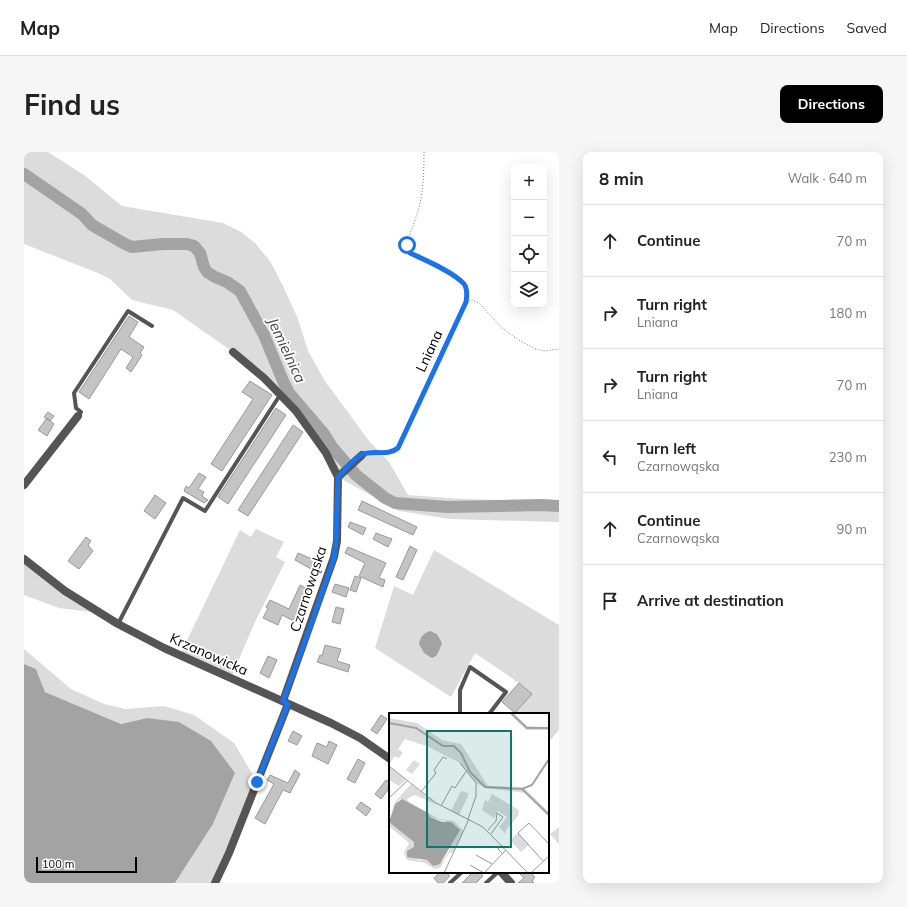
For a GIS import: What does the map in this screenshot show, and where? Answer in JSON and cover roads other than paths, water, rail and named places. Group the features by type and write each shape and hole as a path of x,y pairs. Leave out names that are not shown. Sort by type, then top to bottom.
{"street":[{"name":"Czarnowąska","path":"215,883 247,811 286,702 334,558 336,541 338,477 326,453 296,411 264,378 233,352"},
{"path":"24,486 78,416"},
{"path":"338,477 362,455"},
{"name":"Krzanowicka","path":"24,559 65,591 118,624 164,648 286,702 347,731 389,758"},
{"path":"502,873 511,883"}],"lane":[{"path":"78,416 81,412 76,408 74,394 128,311 152,326"},
{"path":"118,624 183,498 205,511 280,395"},
{"path":"460,713 460,690 470,667 506,692 490,713"},
{"path":"450,883 461,873"},
{"path":"486,883 497,873"}],"waterway":[{"name":"Jemielnica","path":"24,174 82,214 92,225 132,247 163,244 187,244 194,246 200,253 207,272 227,282 240,291 264,335 289,393 356,475 385,498 395,503 447,507 559,506"}]}
